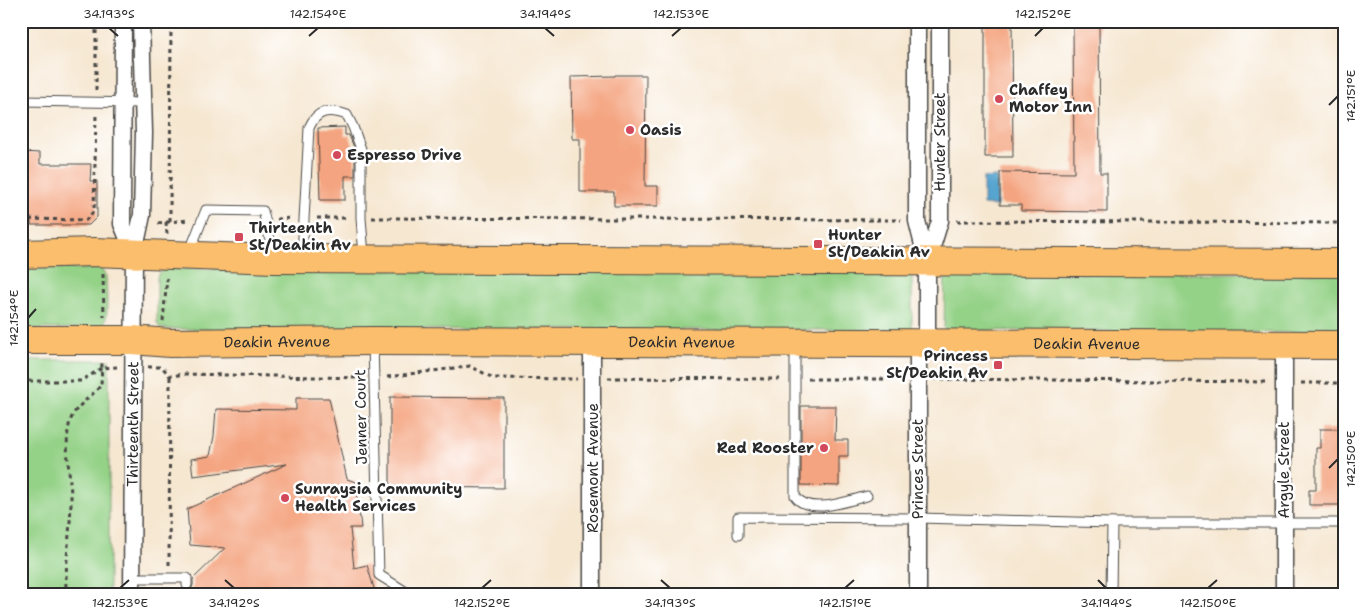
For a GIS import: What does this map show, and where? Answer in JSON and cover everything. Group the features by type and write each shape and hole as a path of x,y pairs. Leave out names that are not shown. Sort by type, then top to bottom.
{"highway":[{"path":"21,254 102,252 274,259 1344,262"},
{"name":"Deakin Avenue","path":"21,340 132,340 162,355 373,341 1344,345"}],"street":[{"name":"Thirteenth Street","path":"123,21 122,224 134,253"},
{"name":"Thirteenth Street","path":"132,595 134,253 141,225 144,133 141,21"},
{"name":"Hunter Street","path":"917,21 918,221 927,262"},
{"name":"Hunter Street","path":"923,343 927,262 940,221 940,21"},
{"name":"Rosemont Avenue","path":"592,342 594,379 592,595"},
{"name":"Princes Street","path":"918,595 918,379 923,343"},
{"name":"Argyle Street","path":"1284,345 1284,595"}],"lane":[{"path":"21,101 144,103"},
{"path":"302,259 309,128 313,118 322,113 334,111 347,115 361,149 364,259"},
{"path":"178,255 206,210 263,211 274,259"},
{"name":"Jenner Court","path":"373,341 379,575 411,595"},
{"path":"795,343 796,496 800,502 810,506 836,505 866,496"},
{"path":"738,536 738,517 918,518 1112,523 1344,523"},
{"path":"1111,595 1112,523"},
{"path":"132,578 187,578 187,585"}],"path":[{"path":"21,219 86,220 94,211 96,21"},
{"path":"169,578 170,376 162,355 168,270 178,255 168,221 171,21"},
{"path":"141,225 202,218"},
{"path":"264,219 918,221"},
{"path":"940,221 1344,223"},
{"path":"66,595 71,500 67,447 69,427 76,410 101,385 100,329 104,316 102,252"},
{"path":"21,381 81,381 102,368 132,367 162,355"},
{"path":"170,376 195,374 373,378 470,366 493,378 1344,382"}],"green space":[{"path":"21,268 101,269 106,276 107,304 106,318 102,328 21,329"},
{"path":"165,269 906,271 912,277 912,327 911,330 167,329 160,328 157,323 157,278 158,274"},
{"path":"1344,273 1344,333 945,330 944,327 945,274"},
{"path":"21,360 109,360 109,595 21,595"}],"water":[{"path":"997,177 997,206 983,205 983,178"}],"building":[{"name":"Chaffey Motor Inn","path":"985,21 1012,21 1013,157 985,157"},
{"path":"1073,21 1099,21 1100,173 1107,173 1107,212 1021,211 1021,205 1000,205 1000,172 1074,173"},
{"path":"646,75 645,186 658,186 658,206 614,206 614,192 580,192 580,139 572,139 571,77"},
{"name":"Espresso Drive","path":"345,127 345,135 349,135 355,150 355,176 345,176 345,200 320,200 318,128"},
{"path":"21,152 40,153 40,164 91,164 90,181 97,181 97,217 89,225 31,225 31,220 21,219"},
{"path":"390,397 504,398 504,488 390,487"},
{"name":"Sunraysia Community Health Services","path":"296,398 329,398 347,479 356,482 361,528 350,528 354,568 367,565 376,595 177,595 183,589 191,590 193,579 225,548 190,545 187,509 287,464 193,476 191,459 210,456 216,409 296,410"},
{"name":"Red Rooster","path":"801,406 836,406 835,440 848,440 848,456 839,456 839,486 801,485"},
{"path":"1320,429 1344,429 1344,505 1309,505 1309,490 1316,490 1316,448 1320,448"}],"place":[{"name":"Chaffey Motor Inn","path":"999,99"},
{"name":"Oasis","path":"630,130"},
{"name":"Espresso Drive","path":"337,155"},
{"name":"Thirteenth St/Deakin Av","path":"239,237"},
{"name":"Hunter St/Deakin Av","path":"818,244"},
{"name":"Princess St/Deakin Av","path":"998,365"},
{"name":"Red Rooster","path":"824,448"},
{"name":"Sunraysia Community Health Services","path":"285,498"}]}
